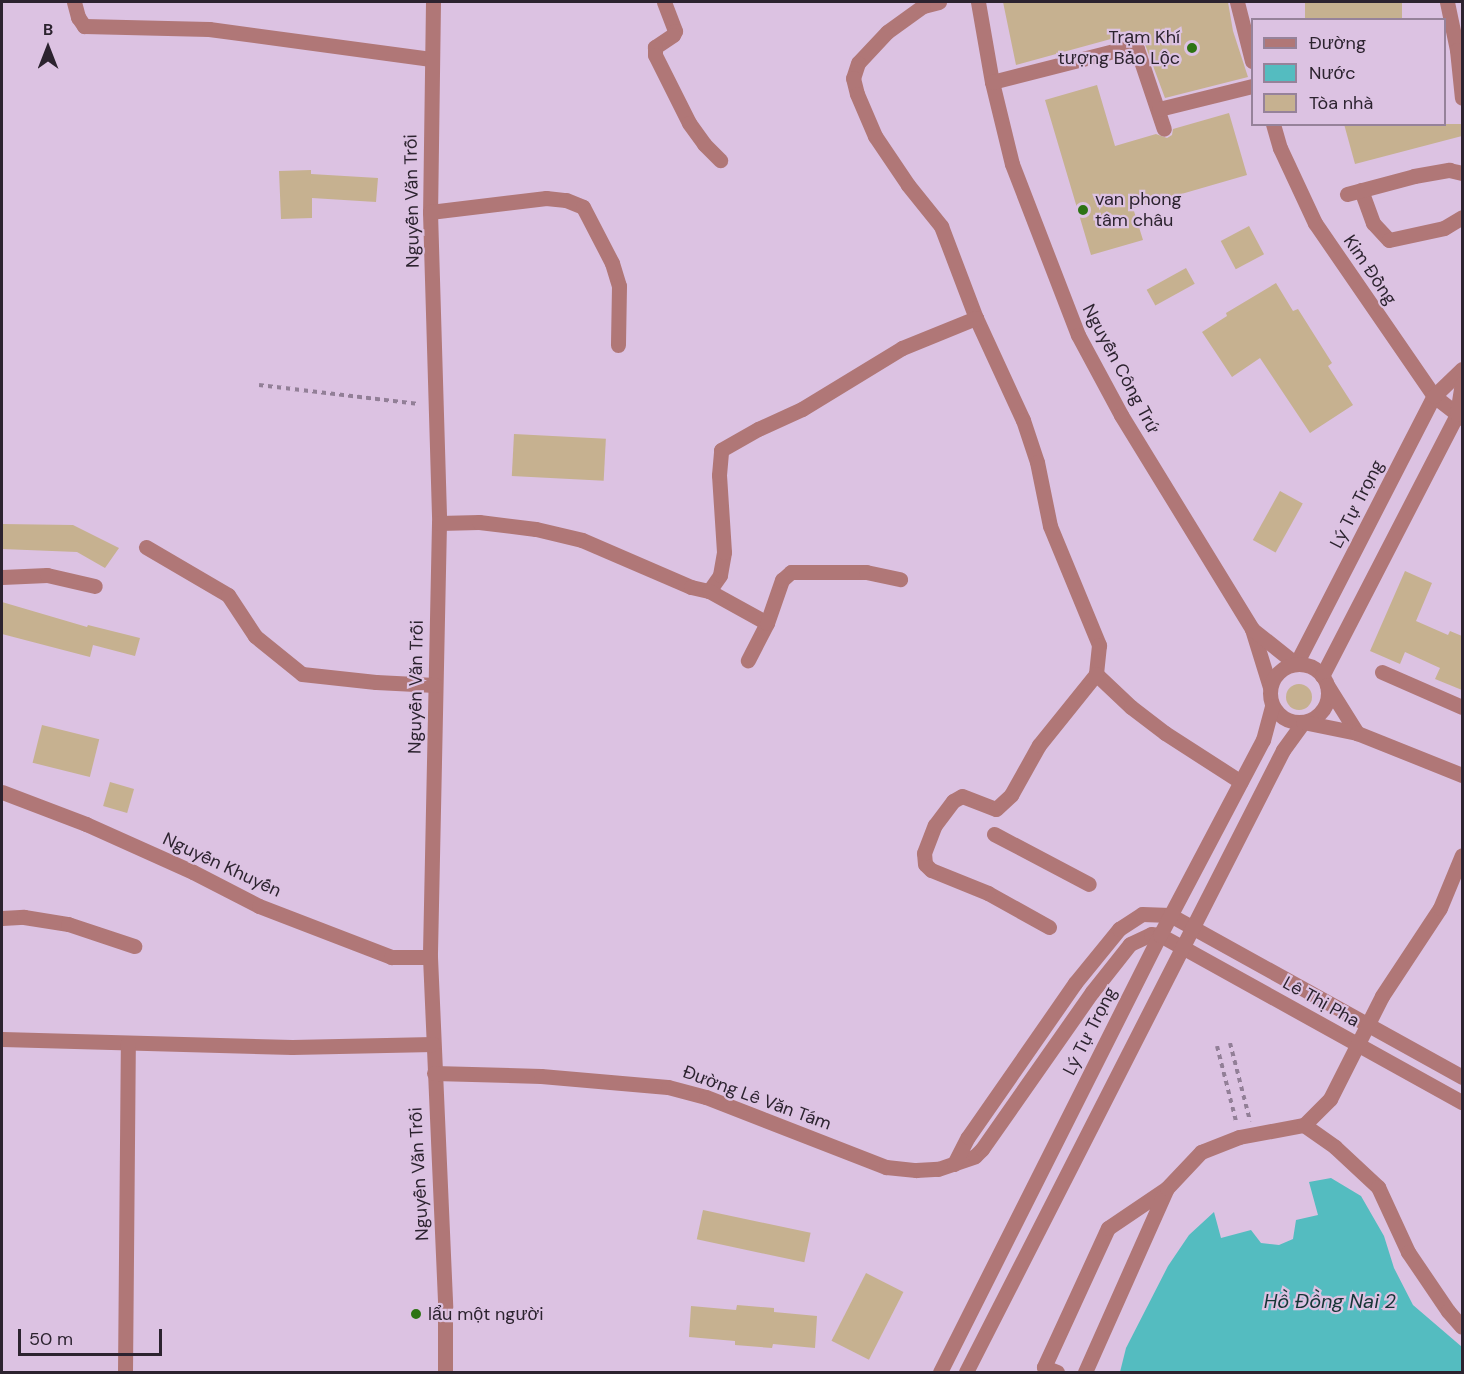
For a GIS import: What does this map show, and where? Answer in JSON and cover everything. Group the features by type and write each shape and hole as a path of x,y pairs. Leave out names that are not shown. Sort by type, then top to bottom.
{"street":[{"path":"75,2 78,17 84,26 209,29 431,59"},
{"name":"Nguyễn Văn Trỗi","path":"434,2 431,59 430,212 439,523 430,957 445,1307 445,1372"},
{"path":"664,2 675,31 674,35 656,47 656,55 689,123 704,144 720,160"},
{"path":"939,2 923,6 887,32 858,63 853,78 874,136 908,185 941,226 976,318 1030,441 1037,462 1050,526 1099,645 1096,674 1039,745 1011,795 996,809 962,796 953,801 935,825 924,853 925,864 931,870 988,893 1049,927"},
{"name":"Nguyễn Công Trứ","path":"978,2 992,82 1012,164 1077,335 1121,415 1252,629 1270,687"},
{"path":"1237,2 1251,57"},
{"path":"1447,2 1457,51 1462,98"},
{"path":"992,82 1128,45 1137,49 1164,129"},
{"path":"1159,109 1251,86"},
{"name":"Kim Đồng","path":"1274,126 1280,148 1315,223 1434,396 1460,416"},
{"path":"1462,173 1449,170 1354,192 1373,223 1389,240 1444,228 1462,217"},
{"path":"430,212 546,198 566,200 583,207 612,263 619,286 618,345"},
{"path":"709,591 720,575 724,552 718,475 721,450 758,429 802,409 902,348 976,318"},
{"name":"Lý Tự Trọng","path":"1296,664 1434,396 1462,369"},
{"path":"966,1372 1283,750 1303,722 1313,719 1326,704 1324,680 1460,416 1462,384"},
{"path":"439,523 479,522 536,529 582,540 691,587 709,591 767,623"},
{"path":"146,547 228,596 255,636 302,674 376,682 435,685"},
{"path":"748,660 767,623 782,580 791,572 866,572 900,579"},
{"path":"2,577 47,575 95,586"},
{"name":"Nguyễn Công Trứ","path":"1252,629 1296,664"},
{"path":"1357,733 1315,669 1296,664 1279,672 1270,687 1272,706 1285,719 1357,733 1462,775"},
{"path":"1382,672 1462,707"},
{"path":"1096,674 1131,707 1165,733 1241,782"},
{"name":"Lý Tự Trọng","path":"940,1372 1170,915 1263,740 1272,706"},
{"name":"Nguyễn Khuyến","path":"2,792 86,824 194,872 259,906 391,957 430,957"},
{"path":"994,834 1089,884"},
{"path":"1057,1372 1044,1367 1108,1228 1167,1188 1201,1152 1247,1135 1304,1125 1330,1099 1366,1023 1440,908 1462,855"},
{"path":"954,1164 968,1137 1075,983 1119,929 1142,914 1170,915 1462,1077"},
{"path":"2,918 24,917 68,924 134,946"},
{"name":"Lê Thị Pha","path":"1160,935 1462,1102"},
{"name":"Đường Lê Văn Tám","path":"434,1073 541,1076 668,1087 706,1097 886,1167 938,1170 975,1156 982,1149 1092,992 1130,944 1142,936 1160,935"},
{"path":"2,1039 292,1047 433,1044"},
{"path":"125,1372 128,1043"},
{"path":"1304,1125 1335,1148 1378,1187 1408,1252 1448,1311 1462,1327"},
{"path":"1085,1372 1167,1188"}],"path":[{"path":"259,385 436,406"},
{"path":"1230,1043 1247,1135"},
{"path":"1217,1046 1247,1135"}],"water":[{"name":"Hồ Đồng Nai 2","path":"1331,1178 1361,1196 1384,1236 1394,1268 1413,1305 1462,1347 1462,1372 1120,1372 1126,1348 1168,1266 1189,1235 1214,1212 1221,1238 1251,1230 1261,1243 1279,1245 1293,1239 1296,1220 1318,1215 1309,1182"}],"building":[{"name":"Trạm Khí tượng Bảo Lộc","path":"1003,2 1228,2 1233,31 1248,77 1165,98 1140,31 1016,65"},
{"path":"1305,2 1402,2 1402,18 1305,18"},
{"path":"1097,85 1115,146 1156,134 1167,138 1172,135 1173,129 1229,113 1247,175 1133,208 1143,240 1091,255 1045,100"},
{"path":"1462,124 1462,136 1355,164 1345,126"},
{"path":"311,170 311,174 378,178 376,202 312,198 312,218 281,219 279,171"},
{"path":"1249,226 1264,254 1236,269 1221,241"},
{"path":"1186,268 1195,284 1155,306 1147,290"},
{"path":"1276,283 1293,311 1298,309 1332,363 1328,366 1353,405 1310,433 1260,358 1232,377 1202,332 1227,316 1226,313"},
{"path":"514,434 606,439 604,481 512,476"},
{"path":"1280,491 1303,504 1276,553 1253,540"},
{"path":"2,524 73,525 119,548 105,568 77,552 2,549"},
{"path":"1405,571 1432,583 1416,621 1448,635 1450,631 1462,636 1462,690 1435,679 1440,668 1405,652 1400,664 1370,651"},
{"path":"2,602 87,627 88,625 140,638 135,656 93,645 90,657 2,634"},
{"path":"1299,684 1308,688 1312,697 1308,706 1299,710 1290,706 1286,697 1290,688"},
{"path":"42,725 99,739 90,777 33,763"},
{"path":"110,782 134,789 127,813 103,806"},
{"path":"703,1210 811,1233 804,1262 697,1239"},
{"path":"866,1273 903,1292 869,1360 831,1341"},
{"path":"737,1305 774,1308 774,1312 817,1316 815,1348 773,1344 772,1348 735,1345 735,1341 689,1337 691,1306 736,1310"}],"place":[{"name":"Trạm Khí tượng Bảo Lộc","path":"1192,48"},
{"name":"van phong tâm châu","path":"1083,210"},
{"name":"lẩu một người","path":"416,1314"}]}
